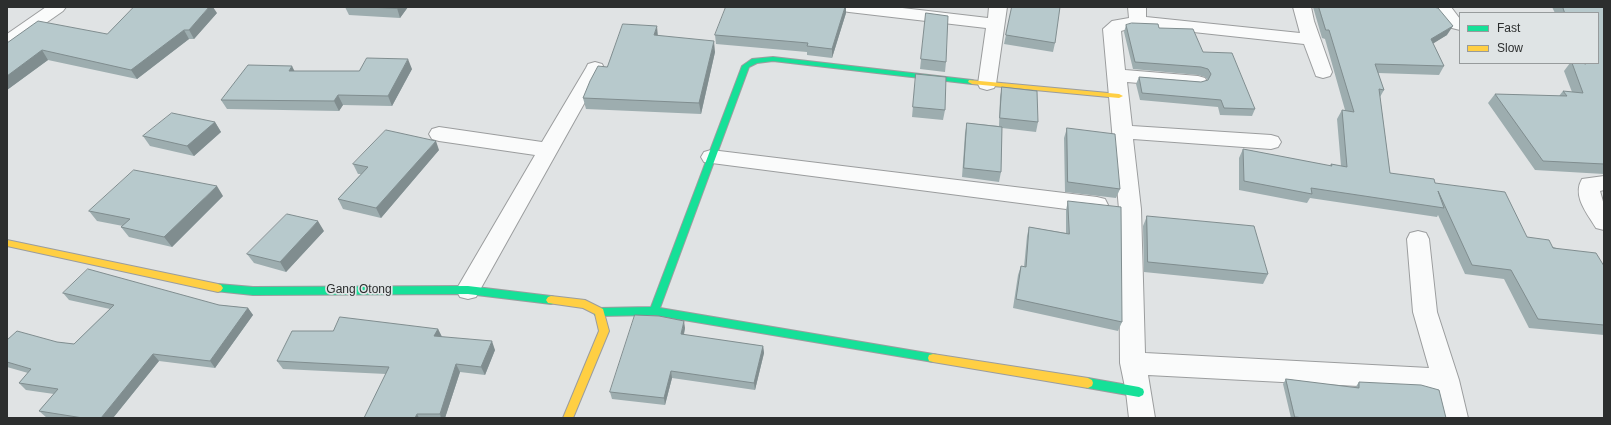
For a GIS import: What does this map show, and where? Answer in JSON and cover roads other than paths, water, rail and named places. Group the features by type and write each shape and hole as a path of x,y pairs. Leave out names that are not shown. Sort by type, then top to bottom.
{"street":[{"path":"7,42 56,7"},
{"path":"849,7 997,16 987,84"},
{"path":"1302,7 1311,39 1323,72"},
{"path":"1433,7 1443,8 1454,23 1459,24"},
{"path":"1142,418 1139,392 1133,363 1130,209 1112,29 1137,14 1311,39"},
{"path":"654,311 746,66 755,61 773,59 987,84 1119,96"},
{"path":"468,290 595,68"},
{"path":"1116,75 1198,82"},
{"path":"1122,132 1270,142"},
{"path":"439,134 548,150"},
{"path":"711,157 1130,209"},
{"path":"1604,183 1598,182 1590,184 1588,189 1589,199 1604,222"},
{"path":"1418,239 1425,312 1446,380 1455,418"},
{"name":"Gang Otong","path":"7,243 219,288 253,291 468,290 585,304 599,312"},
{"path":"568,418 604,331 599,312 654,311 1139,392"},
{"path":"1133,363 1446,380"}]}
